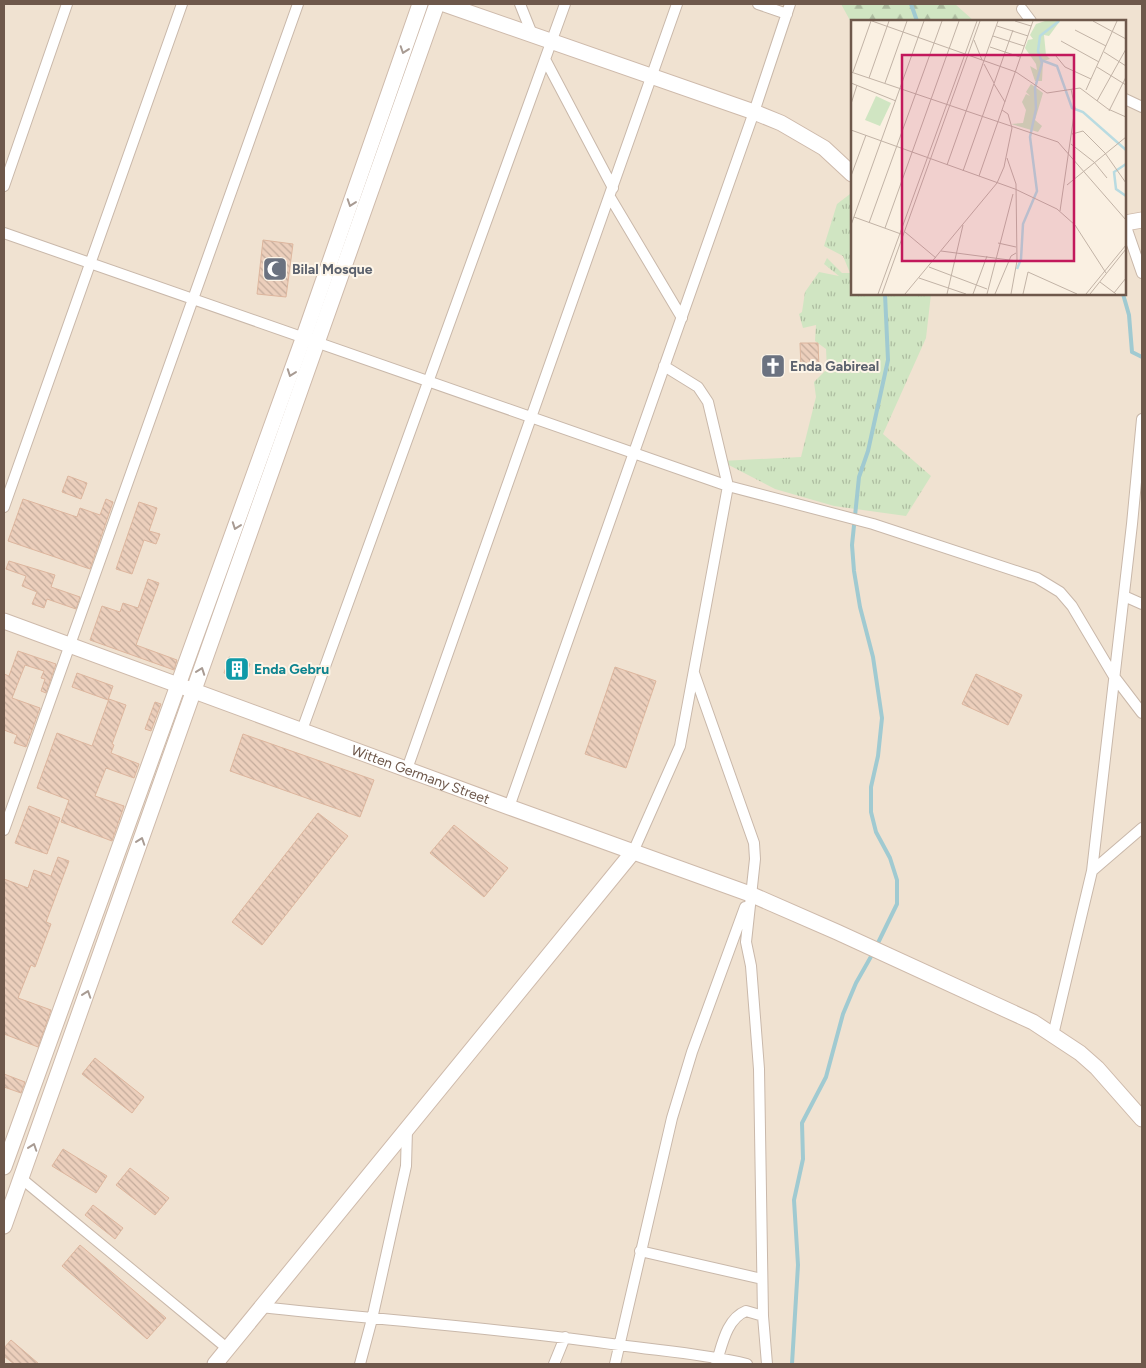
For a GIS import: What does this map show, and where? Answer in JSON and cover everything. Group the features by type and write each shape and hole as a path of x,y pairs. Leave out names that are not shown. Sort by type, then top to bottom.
{"street":[{"path":"4,186 68,4"},
{"path":"4,507 182,4"},
{"path":"4,830 298,4"},
{"path":"4,1226 194,692 310,341 362,171 420,4"},
{"path":"4,1167 178,684 310,341 377,176 437,4"},
{"path":"444,4 652,75 781,123 824,148 851,173"},
{"path":"520,4 532,34"},
{"path":"302,730 553,42 565,4"},
{"path":"407,769 677,4"},
{"path":"508,807 682,318 789,9 758,4"},
{"path":"1022,9 1030,20"},
{"path":"546,61 611,192 682,318"},
{"path":"1126,99 1142,107"},
{"path":"362,171 377,176"},
{"path":"1126,223 1142,220"},
{"path":"1126,226 1142,272"},
{"path":"4,233 728,486 873,524 1037,578 1060,592 1072,606 1113,675 1142,713"},
{"path":"215,1364 633,852 680,746 728,486 708,402 703,392 664,366"},
{"path":"1053,1035 1092,871 1113,675 1132,524 1142,419"},
{"path":"1132,524 1142,518"},
{"path":"1124,596 1142,604"},
{"name":"Witten Germany Street","path":"4,620 70,646 178,684 194,692 750,894 837,932 1006,1008 1053,1035 1080,1053 1097,1068 1142,1119"},
{"path":"694,673 754,843 755,858 746,942 751,966 759,1069 763,1316 767,1364"},
{"path":"1092,871 1142,828"},
{"path":"615,1364 672,1118 692,1052 750,894"},
{"path":"83,947 101,954"},
{"path":"360,1364 372,1319 406,1166 407,1129"},
{"path":"22,1178 228,1349"},
{"path":"640,1251 762,1279"},
{"path":"261,1307 565,1336 717,1361 747,1364"},
{"path":"717,1361 725,1335 741,1314 750,1312 763,1316"},
{"path":"554,1364 565,1336"}],"shaded area":[{"path":"4,4 1142,4 1142,1364 4,1364"}],"green space":[{"path":"841,4 955,4 973,20 851,20 851,22"},
{"path":"851,194 851,295 931,295 926,338 883,434 931,476 906,516 834,506 775,489 721,461 801,457 816,397 814,382 827,369 826,349 815,341 816,325 803,328 799,314 802,312 805,292 819,272 839,276 824,264 827,258 842,273 850,273 843,256 824,246 837,204"}],"building":[{"name":"Bilal Mosque","path":"263,240 293,244 286,297 257,294"},
{"path":"800,343 818,343 819,367 801,368"},
{"name":"Enda Gabireal","path":"775,357 782,366 771,374 763,365"},
{"path":"68,476 87,483 81,499 62,492"},
{"path":"23,499 77,517 80,508 100,515 106,499 113,502 90,569 8,541"},
{"path":"139,502 157,508 149,531 160,534 156,544 144,540 132,574 116,569"},
{"path":"9,561 55,575 51,587 80,597 76,609 47,599 44,608 32,604 37,592 22,586 26,576 6,569"},
{"path":"148,579 159,583 136,645 177,660 174,670 90,640 102,606 120,612 123,603 138,608"},
{"path":"18,651 56,664 46,693 41,691 45,679 41,678 44,671 25,665 12,698 40,708 26,747 14,743 17,735 4,730 4,674 9,676"},
{"name":"Enda Gebru","path":"229,657 250,664 244,680 224,673"},
{"path":"615,667 656,681 626,768 585,754"},
{"path":"77,673 113,686 108,700 72,687"},
{"path":"976,674 1022,695 1008,725 962,704"},
{"path":"109,699 126,705 112,744 114,745 111,753 139,764 134,778 106,768 95,796 124,806 112,841 61,822 69,800 37,788 57,733 92,746"},
{"path":"155,702 161,704 151,731 145,729"},
{"path":"243,734 374,780 360,817 230,771"},
{"path":"29,806 60,818 47,854 15,843"},
{"path":"318,813 348,836 262,945 232,922"},
{"path":"454,825 508,868 484,897 430,853"},
{"path":"58,857 69,861 46,922 51,924 35,967 31,965 18,998 51,1010 38,1047 4,1034 4,879 28,888 34,870 51,876"},
{"path":"95,1058 144,1097 132,1113 82,1074"},
{"path":"4,1074 25,1082 21,1093 4,1087"},
{"path":"63,1149 107,1176 96,1193 52,1166"},
{"path":"130,1168 169,1198 155,1215 116,1185"},
{"path":"93,1205 123,1228 115,1239 85,1215"},
{"path":"80,1245 166,1318 147,1339 62,1266"},
{"path":"11,1340 39,1364 14,1364 4,1356 4,1348"}],"waterway":[{"path":"911,4 917,20"},
{"path":"876,947 897,904 897,880 890,858 876,832 871,812 871,787 878,756 882,718 873,657 860,607 852,545 859,477 868,451 888,360 885,295"},
{"path":"1123,295 1129,315 1132,352 1142,357"},
{"path":"792,1364 798,1265 794,1200 803,1159 802,1123 826,1077 843,1014 856,983 873,953"}],"place":[{"name":"Bilal Mosque","path":"275,269"},
{"name":"Enda Gabireal","path":"773,366"},
{"name":"Enda Gebru","path":"237,669"}]}
